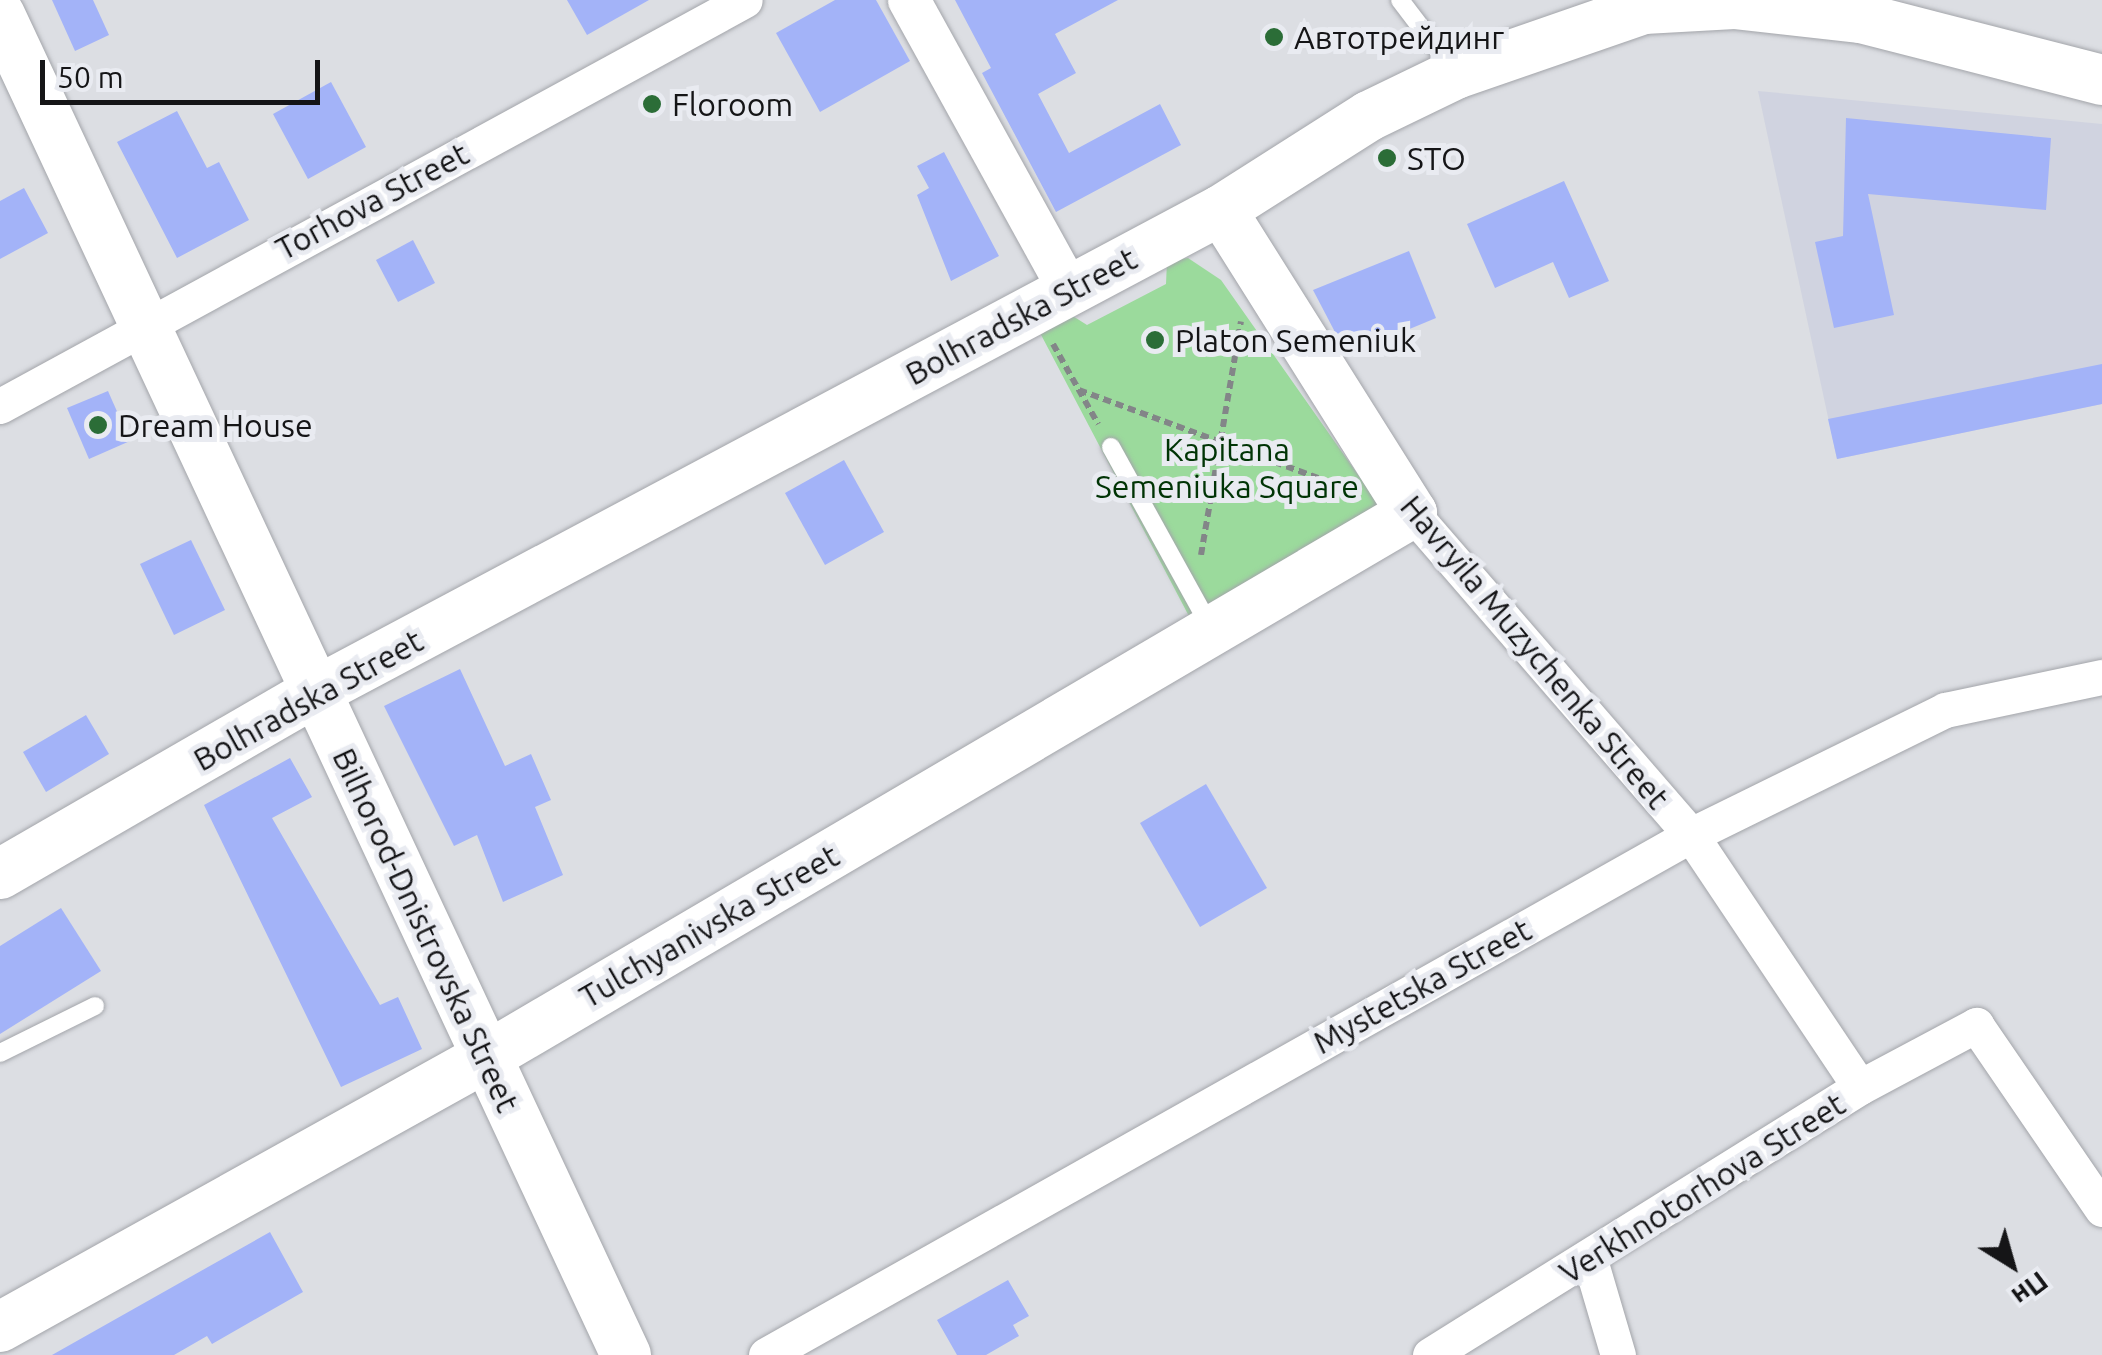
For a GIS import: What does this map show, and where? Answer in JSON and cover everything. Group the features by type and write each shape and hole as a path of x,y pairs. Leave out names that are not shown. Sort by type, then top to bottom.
{"main road":[{"name":"Bolhradska Street","path":"0,874 316,692 1056,308 1222,210 1369,116 1456,74 1644,10 1734,4 1861,18 2102,80"},
{"name":"Bilhorod-Dnistrovska Street","path":"0,15 140,326 626,1355"},
{"name":"Havryila Muzychenka Street","path":"1222,210 1412,513"},
{"name":"Tulchyanivska Street","path":"0,1327 486,1057 1204,614 1412,513"}],"street":[{"name":"Torhova Street","path":"0,406 140,326 745,0"},
{"path":"910,0 1056,308"},
{"name":"Havryila Muzychenka Street","path":"1412,513 1691,836 1860,1087"},
{"name":"Mystetska Street","path":"766,1355 1691,836 1945,710 2102,677"},
{"name":"Verkhnotorhova Street","path":"1430,1355 1590,1260 1860,1087 1976,1024 2102,1209"},
{"path":"1590,1260 1618,1355"}],"lane":[{"path":"1400,0 1456,74"},
{"path":"1111,447 1204,614"},
{"path":"0,1053 95,1006"}],"path":[{"path":"1056,308 1079,390 1111,447"},
{"path":"1204,614 1220,441 1242,320"},
{"path":"1079,390 1412,513"}],"shaded area":[{"path":"1758,91 2102,124 2102,404 1837,459"}],"green space":[{"name":"Kapitana Semeniuka Square","path":"1188,258 1221,280 1380,506 1191,620 1038,329 1068,313 1087,325 1166,284 1167,261"}],"building":[{"path":"52,0 93,0 109,35 75,51"},
{"path":"567,0 649,0 587,35"},
{"path":"835,0 876,0 910,61 820,112 776,33"},
{"path":"955,0 1118,0 1055,34 1076,73 1038,94 1069,153 1160,104 1181,145 1056,212 982,73 991,68"},
{"path":"331,82 366,147 308,179 273,114"},
{"path":"177,111 207,168 219,162 249,220 177,258 117,142"},
{"path":"1846,118 2051,138 2046,210 1868,194 1894,315 1834,328 1815,242 1843,236"},
{"path":"944,152 999,256 951,281 917,195 929,188 917,166"},
{"path":"1564,181 1609,281 1569,298 1553,262 1495,288 1467,224"},
{"path":"24,188 48,233 0,259 0,201"},
{"path":"413,240 435,283 398,302 376,260"},
{"path":"1409,251 1436,318 1347,355 1313,290"},
{"path":"2102,364 2102,404 1837,459 1828,419"},
{"name":"Dream House","path":"108,391 130,441 89,459 67,408"},
{"path":"844,460 884,532 825,565 785,493"},
{"path":"191,540 225,610 174,635 140,564"},
{"path":"460,669 505,766 531,754 551,800 535,807 563,875 503,902 477,835 454,846 384,706"},
{"path":"86,715 109,754 46,792 23,752"},
{"path":"290,758 312,797 272,818 380,1005 398,997 422,1049 341,1087 204,805"},
{"path":"1206,784 1267,888 1200,927 1140,823"},
{"path":"61,908 101,971 0,1034 0,946"},
{"path":"270,1232 303,1292 212,1344 207,1336 174,1355 52,1355"},
{"path":"1008,1280 1029,1316 1013,1325 1019,1336 986,1355 957,1355 937,1320"}],"place":[{"name":"Автотрейдинг","path":"1274,37"},
{"name":"Floroom","path":"652,104"},
{"name":"STO","path":"1387,158"},
{"name":"Platon Semeniuk","path":"1155,340"},
{"name":"Dream House","path":"98,425"}]}
